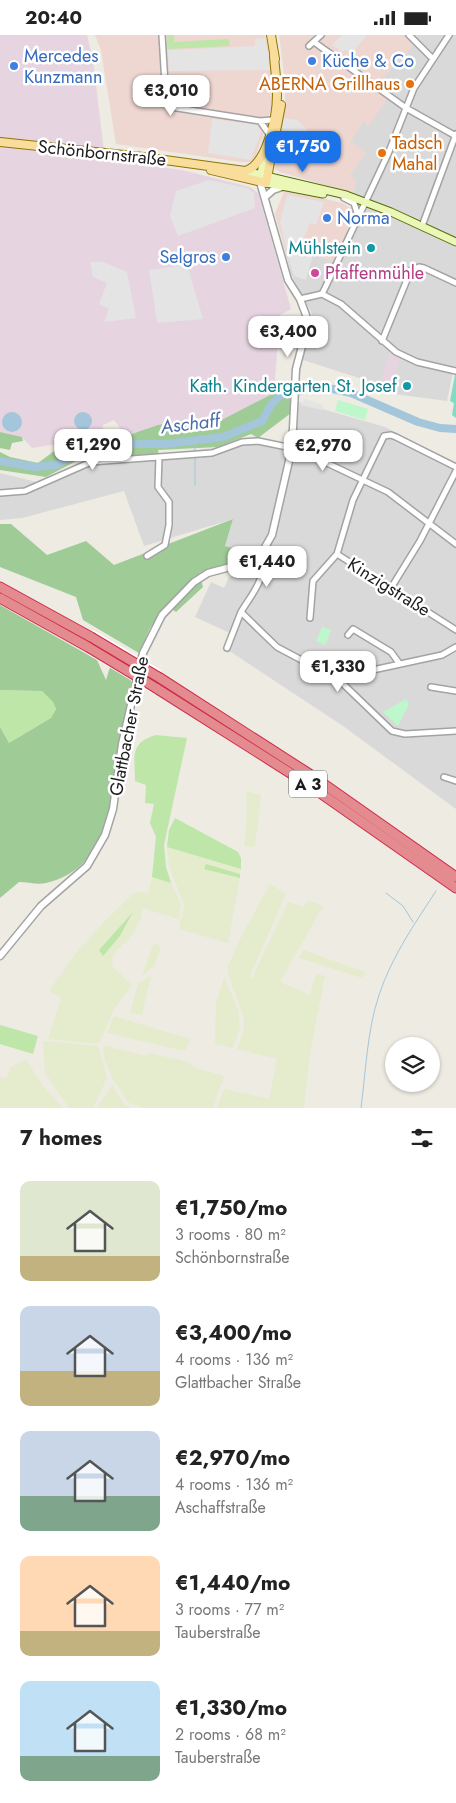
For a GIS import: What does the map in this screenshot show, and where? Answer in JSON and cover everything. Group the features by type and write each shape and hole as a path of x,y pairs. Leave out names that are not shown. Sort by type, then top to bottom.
{"highway":[{"name":"A 3","path":"0,587 91,637 160,678 311,775 456,877"},
{"name":"A 3","path":"0,598 88,647 156,688 306,783 456,888"}],"main road":[{"path":"269,35 276,71"},
{"path":"263,179 280,112 281,91 269,35"},
{"path":"263,179 265,154 277,95 275,35"},
{"name":"Schönbornstraße","path":"0,143 101,152 245,171 282,187 365,202"},
{"path":"245,171 258,165 265,154"},
{"name":"Schönbornstraße","path":"178,161 365,202"},
{"path":"365,202 456,242"}],"street":[{"path":"162,35 166,100 169,105 177,109 260,121 272,120"},
{"path":"309,46 321,35"},
{"path":"409,35 433,59"},
{"path":"322,294 365,202 416,84 449,35"},
{"path":"314,42 406,108 455,134 422,226"},
{"path":"260,121 269,134"},
{"path":"227,648 241,612 261,577 264,563 260,555 274,528 292,448 296,399 296,369 307,327 306,315 300,299 288,280 265,199 263,179"},
{"path":"265,199 273,190 282,187"},
{"path":"344,198 354,203 358,216"},
{"path":"382,341 411,270 419,267 424,268 456,283"},
{"path":"300,299 322,294 348,310 396,352 417,362 456,371"},
{"name":"Kinzigstraße","path":"456,469 411,443 386,435 353,500 337,554 456,630"},
{"path":"0,493 25,491 90,461 219,452 250,441 292,448 362,479 388,492 430,522 456,544"},
{"path":"147,556 165,545 169,525 169,503 158,487 159,457"},
{"path":"391,587 430,522 456,469"},
{"path":"310,618 313,581 337,554"},
{"name":"Glattbacher Straße","path":"0,956 41,906 87,866 105,835 112,809 122,745 143,653 162,615 194,582 208,573 247,564 260,555"},
{"path":"241,612 277,647 339,680 392,731 405,734 456,731"},
{"path":"348,635 353,629 391,652 399,663"},
{"path":"339,680 345,676 442,655 456,647"},
{"path":"431,687 456,691"},
{"path":"444,777 456,781"}],"shaded area":[{"path":"0,35 87,35 93,60 105,160 182,170 250,187 258,193 291,309 280,315 274,393 216,425 210,426 202,420 171,421 126,436 114,420 103,425 102,437 32,448 22,437 0,432"},
{"path":"95,35 265,35 273,75 273,103 255,158 250,162 241,162 116,144 101,50"},
{"path":"279,35 417,35 411,48 377,84 391,94 369,125 364,122 350,141 366,153 350,176 356,180 353,193 275,169 285,105 285,80"},
{"path":"342,35 367,35 351,54 345,50 343,52 332,45"},
{"path":"417,35 456,35 456,372 453,372 447,401 386,393 381,385 303,360 303,351 312,314 291,274 285,250 303,249 340,264 370,199 353,193 356,181 350,177 350,141 364,121 368,125 377,84 411,48"},
{"path":"265,38 271,70 169,71 168,50 255,46 255,39"},
{"path":"152,78 158,78 159,99 153,100"},
{"path":"284,118 298,120 319,143 317,146 302,131 300,137 281,133"},
{"path":"212,119 257,125 261,132 251,160 208,153"},
{"path":"209,180 247,188 254,193 255,208 178,236 170,216 176,191"},
{"path":"285,189 342,203 355,210 356,216 334,262 303,249 285,250 275,214"},
{"path":"287,195 324,202 316,225 310,223 300,248 286,248 280,222"},
{"path":"298,249 313,254 306,280 294,276 286,251"},
{"path":"90,262 103,262 127,272 136,318 104,322 109,309 99,304 107,283 93,277"},
{"path":"187,265 203,319 157,323 149,270"},
{"path":"390,353 401,359 390,384 381,380 385,373 382,372"},
{"path":"305,399 323,405 322,410 300,405"},
{"path":"298,402 385,427 456,463 456,809 343,726 228,650 234,635 195,617 211,582 224,588 229,577 240,574 262,580 266,569 264,557 225,546 233,519 144,546 124,491 22,518 0,520 0,473 45,484 91,462 258,443 294,452"}],"green space":[{"path":"167,35 174,35 174,42 229,39 230,46 167,49"},
{"path":"455,375 456,418 452,415 454,403 450,401"},
{"path":"293,389 291,413 258,438 251,434 218,447 158,450 159,455 78,460 46,477 0,470 0,452 10,457 38,463 57,449 105,438 115,431 126,436 180,420 201,422 210,426 274,393"},
{"path":"338,400 368,409 365,420 335,411"},
{"path":"0,432 22,437 23,441 12,443 10,450 0,448"},
{"path":"233,519 225,546 255,554 250,559 199,573 203,587 176,612 166,605 150,628 139,653 83,620 76,597 0,567 0,524 11,524 47,555 86,541 114,565"},
{"path":"0,605 97,660 106,680 110,667 132,679 105,831 100,840 82,864 66,876 43,884 19,882 0,898 0,727 9,743 51,718 56,709 53,702 42,691 0,690"},
{"path":"322,627 331,630 325,645 316,641"},
{"path":"0,690 42,691 53,702 56,709 51,718 9,743 0,727"},
{"path":"406,699 409,704 398,726 383,712"},
{"path":"156,735 187,738 164,845 166,867 171,883 152,877 156,837 150,823 154,804 145,803 146,785 135,781 135,752 137,747 147,738"},
{"path":"246,791 261,795 255,847 244,846 247,819"},
{"path":"175,818 238,852 241,858 241,869 167,847 169,830"},
{"path":"167,847 241,869 240,874 206,864 204,868 240,878 228,943 179,929 184,905 169,866"},
{"path":"206,864 240,874 240,878 204,869"},
{"path":"152,877 171,883 181,904 179,919 142,908 141,918 133,934 113,955 112,966 132,985 114,1009 100,1042 97,1044 48,1039 61,998 49,991 76,953 105,921 135,892 148,893","holes":["133,913 120,936 103,955 99,950"]},
{"path":"270,884 286,894 249,978 252,978 288,902 303,907 309,900 323,906 280,982 310,995 316,974 325,976 310,1053 304,1108 217,1108 224,1089 269,1099 277,1059 237,1049 243,1032 244,1019 228,973 228,966 240,939"},
{"path":"133,912 120,936 103,956 99,950"},
{"path":"156,944 161,947 154,966 142,976 153,945"},
{"path":"303,950 365,972 362,978 299,958"},
{"path":"151,975 142,1015 130,1013 138,984"},
{"path":"224,977 238,1009 240,1028 233,1048 215,1044 216,1004"},
{"path":"114,1016 190,1039 186,1050 107,1033"},
{"path":"0,1025 38,1036 33,1054 0,1044"},
{"path":"43,1041 98,1046 107,1078 93,1108 69,1108 45,1073"},
{"path":"105,1046 147,1056 148,1053 185,1061 196,1068 224,1076 213,1108 144,1108 129,1103 113,1079 105,1061 103,1050"},
{"path":"26,1060 43,1086 63,1108 0,1108 0,1077 6,1079 10,1067"},
{"path":"112,1085 123,1103 130,1108 97,1108"}],"water":[{"path":"12,412 19,415 22,422 19,429 12,432 5,429 2,422 5,415"},
{"path":"79,412 87,412 92,417 90,428 79,430 74,425 74,417"}],"pier":[{"path":"93,630 161,670 155,695 86,653"}],"waterway":[{"name":"Aschaff","path":"0,461 35,467 56,465 75,454 102,444 165,444 223,437 262,421 271,405 281,395 310,389 328,388 351,393 418,422 440,428 456,429"},
{"path":"195,440 195,452"},
{"path":"195,456 195,485"},
{"path":"361,1108 369,1037 379,995 397,954 436,891"},
{"path":"386,893 403,906 413,922"}],"place":[{"name":"Küche & Co","path":"312,61"},
{"name":"Mercedes Kunzmann","path":"14,66"},
{"name":"ABERNA Grillhaus","path":"410,84"},
{"name":"Tadsch Mahal","path":"382,153"},
{"name":"Norma","path":"327,218"},
{"name":"Mühlstein","path":"371,248"},
{"name":"Selgros","path":"226,257"},
{"name":"Pfaffenmühle","path":"315,273"},
{"name":"Kath. Kindergarten St. Josef","path":"407,386"}]}
